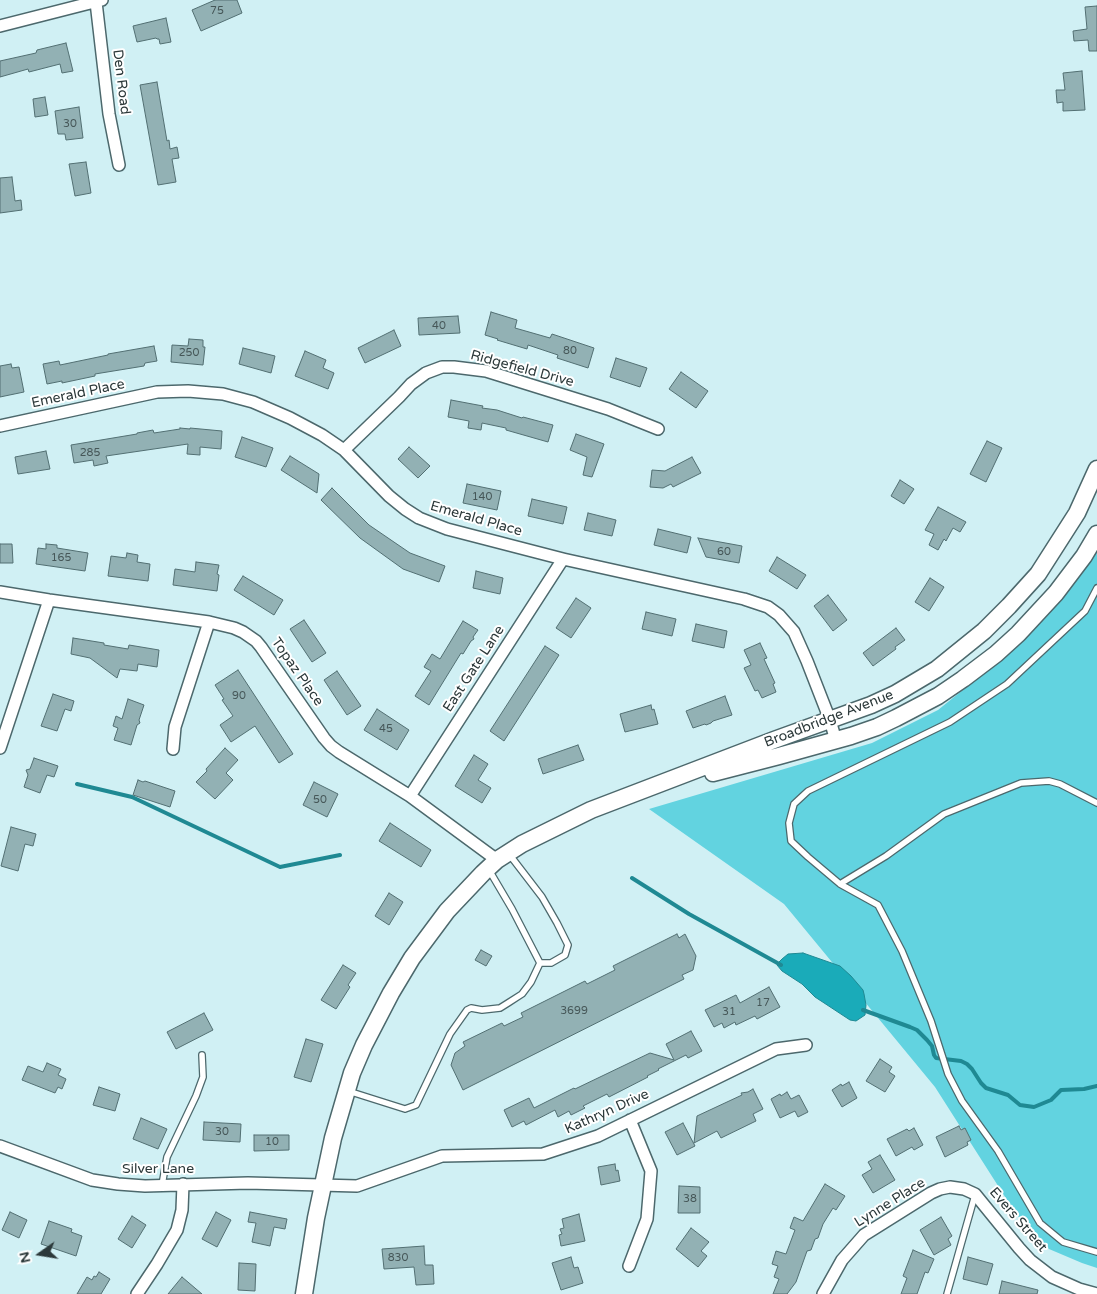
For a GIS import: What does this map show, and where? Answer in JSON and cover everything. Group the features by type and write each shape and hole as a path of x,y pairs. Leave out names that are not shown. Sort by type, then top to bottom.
{"main road":[{"name":"Broadbridge Avenue","path":"304,1294 308,1264 333,1138 352,1073 391,993 412,958 447,911 498,860 522,844 559,824 642,790 871,706 937,669 984,631 1010,606 1038,574 1077,513 1097,469"},
{"name":"Broadbridge Avenue","path":"642,790 836,741 877,728 920,706 963,679 996,654 1018,634 1056,593 1084,556 1097,534"}],"street":[{"path":"0,26 99,1"},
{"name":"Den Road","path":"99,1 109,114 119,165"},
{"name":"Ridgefield Drive","path":"344,450 411,384 426,373 448,367 486,371 608,409 658,429"},
{"name":"Emerald Place","path":"0,426 157,392 188,391 223,394 253,402 314,430 344,450 389,496 405,510 419,518 447,529 563,559 744,599 768,607 779,615 794,632 830,720 836,741"},
{"name":"East Gate Lane","path":"410,796 563,559"},
{"name":"Topaz Place","path":"0,592 209,622 243,632 256,641 331,746 410,796 498,860"},
{"path":"0,748 49,600"},
{"path":"174,749 175,727 209,622"},
{"name":"Kathryn Drive","path":"323,1185 357,1186 442,1156 543,1154 598,1136 776,1049 806,1045"},
{"path":"629,1266 647,1219 651,1172 630,1120"},
{"name":"Silver Lane","path":"0,1146 92,1180 118,1184 248,1183 323,1185"},
{"path":"137,1294 177,1230 182,1210 183,1184"},
{"name":"Lynne Place","path":"823,1294 842,1260 864,1235 940,1189 957,1188 973,1193"},
{"name":"Evers Street","path":"973,1193 1030,1260 1052,1276 1079,1289 1097,1294"}],"lane":[{"path":"1097,588 1085,611 1007,684 950,722 808,791 794,804 789,823 792,842 840,884 878,905 902,951 930,1021 948,1074 962,1101 998,1151 1040,1223 1063,1242 1097,1252"},
{"path":"840,884 886,856 944,814 1021,783 1049,781 1060,784 1097,803"},
{"path":"498,860 542,897 558,923 568,945 566,955 551,963 540,963"},
{"path":"498,860 512,909 540,963"},
{"path":"347,1090 405,1109 416,1106 450,1034 467,1010 471,1008 482,1010 500,1008 522,994 531,982 540,963"},
{"path":"162,1185 167,1157 203,1077 202,1055"},
{"path":"947,1294 973,1193"}],"shaded area":[{"path":"1097,552 1097,1268 1049,1249 1016,1214 935,1087 784,904 649,809 872,743 938,710 1021,643"},
{"path":"803,953 840,966 851,976 863,990 866,1005 865,1015 856,1021 850,1020 815,997 802,984 782,971 777,965 788,954"}],"building":[{"path":"215,0 237,0 242,13 201,31 192,10"},
{"path":"1097,6 1097,51 1089,51 1088,40 1074,41 1073,31 1087,29 1085,7"},
{"path":"166,18 171,42 160,44 159,39 156,38 137,42 133,26"},
{"path":"66,43 73,71 62,73 60,64 29,72 28,69 0,77 0,61 36,53 37,50"},
{"path":"1082,71 1085,110 1063,111 1063,102 1057,103 1056,90 1065,90 1063,73"},
{"path":"157,82 167,141 169,140 170,149 177,147 179,158 172,159 176,182 158,185 140,85"},
{"path":"45,97 48,115 35,117 33,99"},
{"path":"79,107 83,138 66,140 65,134 58,134 55,111"},
{"path":"86,162 91,193 75,196 69,164"},
{"path":"12,177 15,201 21,200 22,210 0,213 0,178"},
{"path":"491,312 517,320 515,328 550,338 552,334 594,348 588,368 557,358 558,355 528,345 527,349 485,335"},
{"path":"458,316 460,333 419,335 418,318"},
{"path":"394,330 401,346 365,363 358,348"},
{"path":"189,339 203,340 203,347 205,347 203,365 171,362 172,345 188,346"},
{"path":"154,346 157,361 145,363 144,366 95,374 95,376 62,383 62,381 47,384 43,364 59,361 60,365"},
{"path":"243,348 275,356 271,373 239,364"},
{"path":"305,351 326,360 323,368 334,373 328,389 295,376"},
{"path":"616,358 647,368 640,387 610,377"},
{"path":"11,364 12,368 19,367 24,392 0,397 0,366"},
{"path":"681,372 708,391 696,408 669,389"},
{"path":"451,400 483,406 482,408 497,410 553,425 548,442 506,430 506,428 482,423 481,430 468,428 469,421 448,417"},
{"path":"180,428 222,431 221,449 200,447 200,455 187,454 188,444 106,456 108,463 94,466 93,460 74,463 71,445 153,430 154,433"},
{"path":"576,434 604,444 592,477 583,475 587,457 570,450"},
{"path":"242,437 273,448 266,467 235,457"},
{"path":"987,441 1002,448 986,482 970,474"},
{"path":"409,447 430,466 418,478 398,459"},
{"path":"46,451 50,469 18,474 15,457"},
{"path":"290,456 319,474 317,493 281,470"},
{"path":"692,457 701,473 673,487 671,484 663,488 650,487 652,470 665,471"},
{"path":"900,480 914,489 904,504 891,496"},
{"path":"467,484 501,491 497,510 463,503"},
{"path":"332,488 369,525 410,553 445,566 439,582 403,569 360,538 321,500"},
{"path":"532,499 567,507 563,524 528,516"},
{"path":"938,507 966,522 960,532 953,528 946,541 944,539 938,550 929,545 934,534 925,530"},
{"path":"588,513 616,520 612,536 584,530"},
{"path":"658,529 691,537 687,553 654,545"},
{"path":"698,538 742,546 739,563 706,557"},
{"path":"0,544 12,544 13,563 0,563"},
{"path":"46,544 57,545 57,548 88,553 85,571 36,564 38,548 46,549"},
{"path":"127,553 138,555 137,562 150,564 148,581 108,576 111,556 126,558"},
{"path":"777,557 806,575 797,589 769,571"},
{"path":"196,562 219,565 217,591 173,585 175,569 195,572"},
{"path":"476,571 503,578 500,594 473,588"},
{"path":"243,576 283,600 274,615 234,590"},
{"path":"930,578 944,587 929,611 915,602"},
{"path":"828,595 847,620 833,631 814,606"},
{"path":"576,598 591,608 571,638 556,628"},
{"path":"646,612 676,619 672,636 642,629"},
{"path":"304,620 326,653 312,662 290,629"},
{"path":"463,621 478,630 463,654 461,653 429,705 415,696 431,671 424,667 432,654 440,659"},
{"path":"696,624 727,631 724,648 692,641"},
{"path":"896,628 905,640 873,666 863,653"},
{"path":"73,638 128,649 129,645 159,650 157,667 138,664 137,671 120,669 117,678 90,658 71,654"},
{"path":"760,643 767,658 764,659 775,683 773,684 776,692 762,698 758,690 755,691 744,668 751,665 744,650"},
{"path":"545,646 559,655 504,741 490,731"},
{"path":"238,670 293,754 279,763 255,726 231,742 220,725 233,716 215,685"},
{"path":"337,671 361,706 347,715 324,680"},
{"path":"53,694 74,701 71,711 65,709 57,731 41,726"},
{"path":"725,696 732,715 693,728 686,711"},
{"path":"128,699 144,705 139,720 140,723 137,725 131,745 114,740 118,728 113,726 116,716 122,719"},
{"path":"651,705 658,724 625,732 620,714"},
{"path":"377,709 409,730 397,750 364,730"},
{"path":"578,745 584,760 543,774 538,759"},
{"path":"225,748 238,760 226,773 233,780 215,799 196,782"},
{"path":"474,755 488,764 478,780 491,788 482,803 455,786"},
{"path":"34,758 58,766 54,777 47,775 40,793 24,787 28,775 26,770 30,769"},
{"path":"138,780 175,791 170,807 133,795"},
{"path":"314,782 338,794 327,817 303,805"},
{"path":"390,823 431,850 421,867 379,841"},
{"path":"11,827 36,834 33,846 25,844 18,871 1,866"},
{"path":"389,893 403,902 389,925 375,916"},
{"path":"677,934 679,938 685,934 696,956 693,970 682,975 684,979 463,1090 451,1065 455,1053 465,1046 463,1042 502,1023 504,1026 523,1017 521,1013 585,981 587,984 615,970 613,966"},
{"path":"481,950 492,956 486,966 475,960"},
{"path":"343,965 356,973 348,985 350,987 336,1009 321,1000"},
{"path":"769,987 780,1007 757,1019 755,1016 736,1025 735,1022 724,1028 722,1023 714,1027 705,1010 736,995 740,1003"},
{"path":"204,1013 213,1030 176,1049 167,1032"},
{"path":"691,1031 702,1051 688,1058 686,1055 609,1097 607,1094 583,1106 585,1108 571,1115 569,1111 558,1117 555,1110 526,1125 524,1121 512,1127 504,1110 529,1098 534,1108 650,1053 674,1060 666,1044"},
{"path":"306,1039 323,1044 311,1082 294,1077"},
{"path":"880,1059 892,1067 889,1072 895,1076 885,1092 866,1081"},
{"path":"47,1063 61,1069 58,1075 66,1079 62,1089 58,1087 55,1093 22,1080 28,1066 43,1072"},
{"path":"849,1082 857,1098 842,1107 832,1090 841,1084 842,1086"},
{"path":"99,1087 120,1094 115,1111 93,1105"},
{"path":"753,1089 763,1109 753,1114 756,1121 721,1138 717,1131 694,1143 697,1116 742,1095 741,1093"},
{"path":"787,1092 791,1099 799,1095 808,1112 798,1117 795,1111 780,1118 771,1099"},
{"path":"141,1118 167,1129 158,1149 133,1139"},
{"path":"204,1122 241,1124 240,1142 203,1140"},
{"path":"683,1123 695,1146 677,1155 665,1132"},
{"path":"959,1126 961,1130 965,1128 971,1140 967,1142 968,1145 945,1157 936,1137"},
{"path":"914,1128 923,1145 914,1150 912,1147 896,1156 887,1139 907,1129 909,1131"},
{"path":"254,1135 289,1135 289,1150 254,1151"},
{"path":"880,1155 895,1180 873,1193 862,1175 872,1169 868,1162"},
{"path":"615,1164 620,1181 601,1185 598,1167"},
{"path":"825,1184 845,1196 836,1210 833,1208 823,1224 818,1238 815,1239 811,1250 807,1251 796,1282 787,1294 773,1294 779,1279 774,1277 778,1266 772,1264 776,1251 786,1254 795,1230 790,1228 794,1217 803,1221"},
{"path":"679,1186 700,1187 700,1213 678,1213"},
{"path":"10,1212 27,1220 19,1238 2,1230"},
{"path":"216,1212 231,1220 217,1247 202,1239"},
{"path":"250,1212 287,1219 285,1229 274,1227 270,1246 252,1242 256,1223 248,1222"},
{"path":"579,1214 585,1241 561,1246 559,1235 562,1234 560,1229 564,1228 562,1219"},
{"path":"132,1216 146,1225 132,1248 118,1239"},
{"path":"941,1217 952,1236 948,1239 951,1245 934,1255 920,1230"},
{"path":"49,1221 72,1229 71,1232 82,1236 76,1256 41,1244"},
{"path":"691,1228 709,1242 701,1251 707,1256 698,1267 676,1249"},
{"path":"424,1246 425,1265 433,1265 434,1284 416,1285 414,1267 384,1269 382,1249"},
{"path":"913,1250 934,1259 928,1273 925,1272 917,1294 901,1294 907,1278 903,1276"},
{"path":"571,1257 574,1268 578,1267 583,1283 561,1290 552,1263"},
{"path":"968,1257 993,1264 987,1285 963,1279"},
{"path":"239,1263 256,1264 255,1291 238,1290"},
{"path":"99,1272 110,1279 101,1294 77,1294 87,1277 92,1280"},
{"path":"182,1277 202,1294 168,1294"},
{"path":"1002,1281 1038,1290 1037,1294 999,1294"}],"waterway":[{"path":"77,784 132,797 280,867 340,855"},
{"path":"632,878 689,914 781,965"},
{"path":"863,1010 917,1030 932,1046 936,1058 961,1061 967,1064 986,1088 1008,1095 1020,1105 1034,1107 1051,1100 1061,1090 1084,1089 1097,1086"}]}
